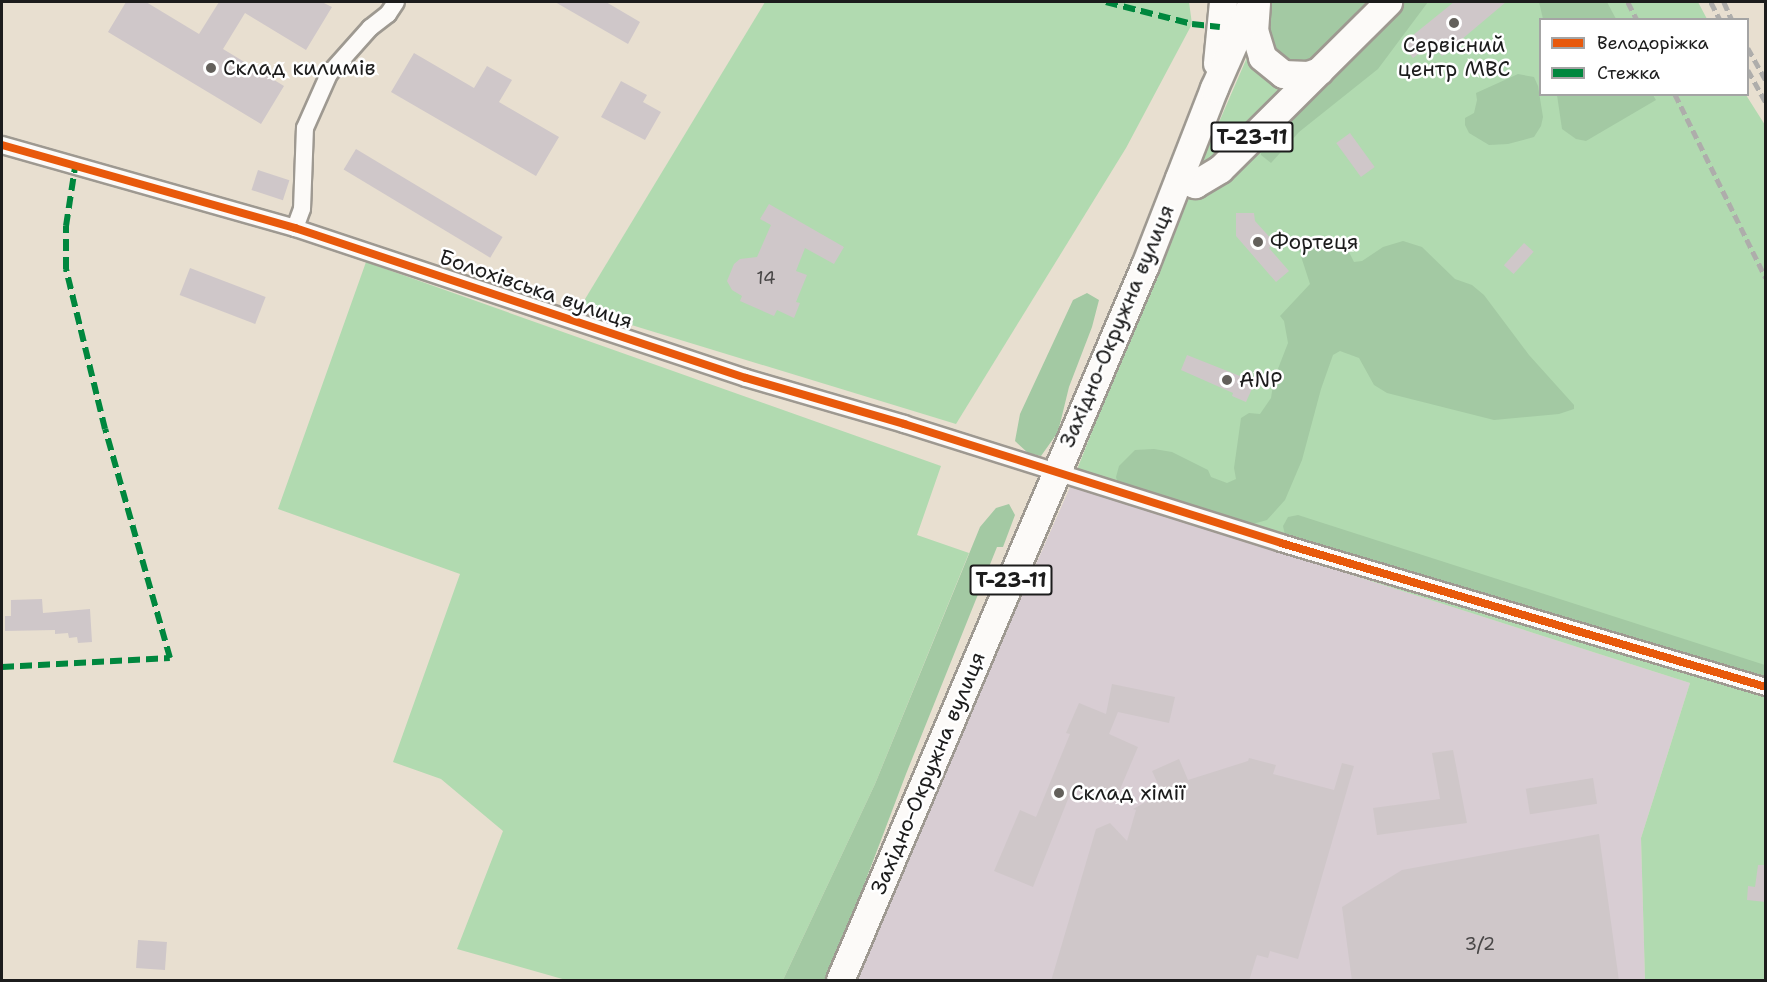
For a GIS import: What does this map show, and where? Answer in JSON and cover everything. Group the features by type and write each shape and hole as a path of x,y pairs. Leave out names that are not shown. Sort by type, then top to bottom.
{"main road":[{"name":"Т-23-11","path":"1214,88 1223,2"},
{"name":"Західно-Окружна вулиця","path":"840,981 1024,549 1179,178 1214,88 1252,2"},
{"path":"1257,2 1254,30 1262,57 1283,74 1308,75 1319,71"},
{"name":"Т-23-11","path":"1179,178 1195,184 1202,183 1220,169 1388,2"}],"street":[{"path":"295,228 302,209 305,128 329,74 370,28 388,14 396,2"},
{"name":"Болохівська вулиця","path":"2,145 295,228 746,378 1327,557 1766,687"}],"shaded area":[{"path":"1071,485 1690,683 1641,838 1645,980 852,980"}],"green space":[{"path":"765,2 1189,2 1192,24 1126,148 956,424 579,309"},
{"path":"1271,2 1698,2 1706,18 1539,18 1539,96 1747,96 1765,125 1765,980 1645,980 1641,838 1690,683 1071,485 1155,270"},
{"path":"1271,2 1377,2 1312,60 1297,61 1284,57 1273,49 1264,18"},
{"path":"1398,2 1428,2 1378,69 1299,132 1271,163 1261,155 1262,137"},
{"path":"1539,2 1607,2 1615,18 1543,18"},
{"path":"1518,74 1534,77 1538,86 1543,117 1541,126 1534,137 1508,144 1489,145 1469,133 1465,125 1465,118 1474,113 1476,93"},
{"path":"1557,96 1654,96 1656,100 1586,141 1576,139 1562,129"},
{"path":"1298,238 1307,239 1320,247 1337,244 1347,248 1354,262 1362,261 1383,247 1403,241 1422,247 1455,279 1472,285 1484,295 1529,355 1574,405 1574,409 1559,414 1494,420 1387,393 1374,385 1359,358 1340,351 1333,355 1321,389 1302,460 1285,500 1267,520 1235,529 1120,491 1116,477 1119,466 1135,450 1154,449 1172,452 1208,470 1211,477 1227,483 1236,479 1234,468 1241,418 1249,413 1260,414 1271,398 1274,379 1288,343 1284,321 1280,316 1310,284 1297,244"},
{"path":"366,262 941,466 917,535 969,553 875,784 783,980 566,980 457,949 503,831 441,779 393,762 460,574 278,509"},
{"path":"1087,293 1099,300 1092,327 1069,387 1058,432 1041,456 1028,453 1015,441 1020,414 1073,300"},
{"path":"1009,504 1015,515 1003,547 997,547 906,774 828,980 783,980 875,784 980,527 996,508"},
{"path":"1298,515 1765,665 1765,685 1300,542 1285,535 1283,526 1288,517"}],"building":[{"name":"Склад килимів","path":"126,2 146,2 199,34 219,2 322,2 332,7 306,50 245,13 223,49 284,86 261,124 108,32"},
{"path":"555,2 606,2 640,22 628,44"},
{"name":"Сервісний центр МВС","path":"1454,2 1506,2 1442,56 1431,44 1413,58 1402,44"},
{"path":"414,53 474,88 487,66 512,80 499,102 559,137 536,176 391,92"},
{"path":"621,81 647,95 643,102 661,112 645,140 601,117"},
{"path":"1350,133 1375,167 1361,177 1336,143"},
{"path":"356,149 503,237 490,258 344,170"},
{"path":"258,170 289,180 283,200 252,190"},
{"path":"769,204 844,247 834,264 805,248 796,271 807,275 796,302 800,303 794,318 777,310 774,316 740,301 742,296 732,290 727,281 734,264 740,259 757,257 771,225 760,219"},
{"path":"1236,213 1254,213 1255,221 1275,243 1269,248 1289,271 1276,282 1236,236"},
{"path":"1524,243 1534,252 1514,274 1504,265"},
{"path":"190,268 266,297 255,324 180,295"},
{"name":"ANP","path":"1187,355 1255,382 1246,402 1232,396 1233,393 1181,370"},
{"path":"42,599 43,613 90,609 92,642 78,643 77,637 69,638 68,633 55,634 55,630 5,631 5,616 11,616 11,600"},
{"name":"Склад хімії","path":"1112,684 1175,697 1169,723 1118,712 1109,734 1138,747 1115,801 1074,784 1033,887 994,871 1020,810 1036,817 1070,734 1066,733 1079,703 1106,714"},
{"path":"1453,750 1467,823 1377,835 1373,808 1440,799 1432,753"},
{"path":"1249,758 1276,765 1273,774 1334,790 1342,763 1354,766 1298,959 1270,951 1268,958 1257,955 1249,981 1051,981 1096,829 1110,823 1127,841 1136,810 1133,809 1162,793 1152,771 1179,759 1188,780 1248,761"},
{"path":"1593,778 1597,804 1530,814 1526,789"},
{"path":"1599,834 1619,981 1352,981 1342,907 1402,870"},
{"path":"1758,865 1766,865 1766,902 1747,900 1748,886 1755,887"},
{"path":"138,940 167,942 165,970 136,968"}],"railway":[{"path":"1628,2 1636,18"},
{"path":"1711,2 1719,18"},
{"path":"1724,2 1731,18"},
{"path":"1749,50 1766,81"},
{"path":"1749,72 1766,102"},
{"path":"1676,96 1766,278"}],"marked path":[{"path":"1106,2 1192,24 1220,27"},
{"path":"2,667 170,658 105,429 66,269 66,226 75,167"}],"cycle path":[{"path":"2,145 295,228 746,378 904,424 1281,543 1766,687"}],"place":[{"name":"Сервісний центр МВС","path":"1454,23"},
{"name":"Склад килимів","path":"211,68"},
{"name":"Фортеця","path":"1258,242"},
{"name":"ANP","path":"1227,380"},
{"name":"Склад хімії","path":"1059,793"}]}
